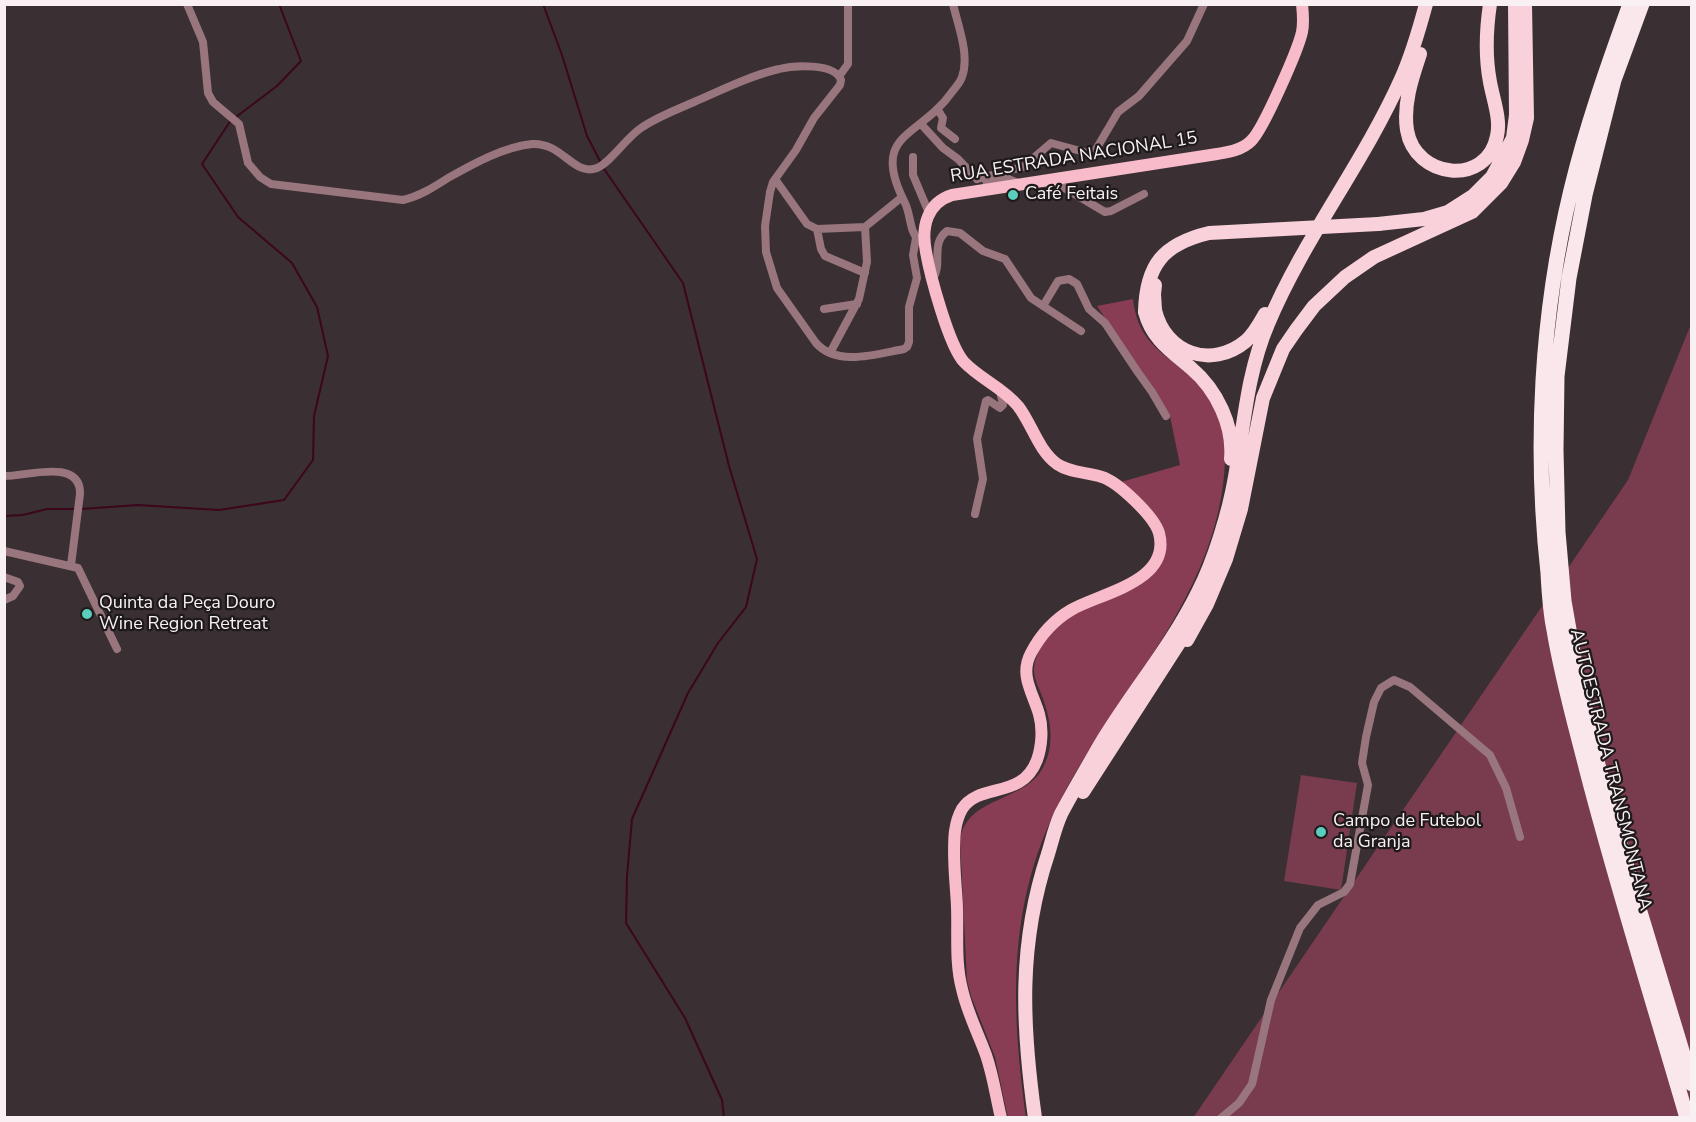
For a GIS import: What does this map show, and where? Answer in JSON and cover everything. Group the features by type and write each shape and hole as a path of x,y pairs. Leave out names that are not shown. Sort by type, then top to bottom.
{"highway":[{"path":"1430,4 1407,99 1407,132 1415,151 1422,159 1431,166 1456,172 1470,168 1484,160 1493,148 1497,136 1497,121 1489,81 1486,48 1490,4"},
{"path":"1035,1118 1024,1020 1026,951 1040,878 1060,816 1101,744 1176,632 1199,591 1235,478 1247,393 1268,324 1296,267 1401,79 1430,4"},
{"path":"1042,1118 1031,1020 1032,952 1046,879 1067,819 1178,646 1211,584 1233,519 1256,387 1268,341 1291,290 1360,170 1393,107 1413,63 1430,4"},
{"path":"1376,228 1448,212 1473,196 1492,177 1509,148 1515,126 1515,4"},
{"path":"1099,767 1171,666 1207,604 1220,575 1237,524 1263,398 1283,349 1296,330 1314,306 1346,277 1374,257 1472,212 1501,183 1514,162 1527,118 1526,4"},
{"name":"AUTOESTRADA TRANSMONTANA","path":"1630,4 1604,78 1571,190 1554,279 1544,368 1540,453 1544,536 1553,629 1571,710 1608,849 1668,1028 1692,1084"},
{"name":"AUTOESTRADA TRANSMONTANA","path":"1642,4 1614,80 1585,195 1569,278 1557,376 1558,532 1564,602 1576,669 1668,1028 1687,1118"},
{"path":"1150,311 1168,339 1184,350 1197,355 1225,352 1246,340 1260,324 1293,263 1356,163"},
{"path":"1224,518 1231,454 1226,421 1219,401 1209,386 1162,345 1152,332 1148,280 1157,262 1170,249 1192,237 1209,233 1425,226 1449,219 1480,203"}],"main road":[{"name":"RUA ESTRADA NACIONAL 15","path":"929,213 939,201 952,195 1223,153 1247,145 1259,130 1298,45 1304,23 1302,4"},
{"path":"929,213 920,241 950,336 960,357 973,370 999,388 1022,411 1054,462 1067,469 1107,479 1135,502 1153,522 1159,533 1159,551 1154,564 1146,574 1136,582 1064,614 1053,623 1038,642 1029,657 1026,671 1041,722 1037,760 1029,774 1017,783 978,796 967,803 956,825 955,860 961,984 989,1065 1001,1118"}],"street":[{"path":"187,4 203,42 207,93 213,102 238,122 242,129 244,153 257,175 268,182 291,188 403,200 423,193 468,166 523,146 547,145 581,168 597,168 606,162 626,140 647,124 747,79 777,69 795,67 834,70 842,80 839,87 814,118 770,189 764,232 766,252 781,295 816,344 830,352 851,357 901,350 907,347 909,307 917,278 913,255 920,241 893,169 893,152 902,138 938,110 960,80 963,72 963,49 953,4"},
{"path":"840,75 848,64 848,4"},
{"path":"977,179 1023,167 1051,142 1086,153 1095,151 1118,112 1139,96 1187,41 1204,4"},
{"path":"938,110 944,118 941,128 955,139"},
{"path":"921,124 977,179 983,181 1006,178 1020,184"},
{"path":"913,157 913,175 929,213"},
{"path":"775,179 807,224 817,229 865,227 902,197"},
{"path":"1050,179 1105,212 1112,211 1144,194"},
{"path":"830,352 857,304 867,262 865,227"},
{"path":"817,229 821,249 825,256 865,273"},
{"path":"933,279 938,267 938,242 944,233 954,231 963,235 982,251 1005,259 1029,296 1081,332"},
{"path":"1043,306 1058,281 1066,279 1075,281 1080,286 1089,309 1105,323 1166,416"},
{"path":"824,309 857,304"},
{"path":"975,514 983,479 977,438 986,401 1000,408 1003,405 999,388"},
{"path":"4,476 40,471 58,472 70,476 77,482 80,491 71,565"},
{"path":"4,551 78,568 82,572 117,649"},
{"path":"4,577 18,582 20,586 14,596 4,600"},
{"path":"1221,1118 1239,1103 1252,1084 1270,1000 1300,928 1318,905 1344,892 1350,884 1368,785 1362,763 1374,702 1381,688 1394,680 1410,687 1490,755 1506,788 1520,837"}],"shaded area":[{"path":"1133,299 1136,315 1147,338 1196,382 1215,408 1222,429 1225,450 1219,509 1205,555 1186,598 1162,640 1083,761 1059,803 1042,841 1030,880 1017,957 1018,1036 1026,1117 1008,1118 995,1057 967,980 960,839 965,825 973,815 1021,789 1032,781 1046,762 1049,753 1050,724 1034,670 1039,651 1047,638 1068,618 1160,565 1165,552 1166,539 1158,518 1121,482 1180,465 1170,416 1097,306"},
{"path":"1691,324 1691,1117 1193,1118 1628,480"},
{"name":"Campo de Futebol da Granja","path":"1301,775 1357,783 1341,890 1284,881"}],"waterway":[{"path":"236,117 277,86 301,61 279,4"},
{"path":"543,4 562,55 587,136 600,161"},
{"path":"81,509 138,505 219,510 284,500 313,460 314,416 328,356 317,307 292,263 238,217 202,164 231,120"},
{"path":"604,169 683,283 729,466 757,559 746,607 718,643 688,693 632,819 627,876 626,923 685,1018 722,1100 724,1118"},
{"path":"4,516 23,515 47,509 74,509"}],"place":[{"name":"Café Feitais","path":"1013,195"},
{"name":"Quinta da Peça Douro Wine Region Retreat","path":"87,614"},
{"name":"Campo de Futebol da Granja","path":"1321,832"}]}
